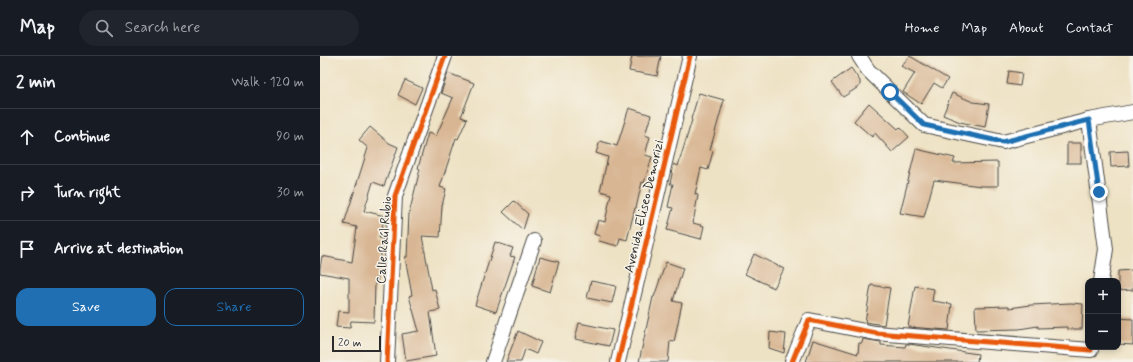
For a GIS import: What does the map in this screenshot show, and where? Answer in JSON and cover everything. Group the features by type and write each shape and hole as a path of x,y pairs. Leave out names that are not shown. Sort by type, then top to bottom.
{"street":[{"name":"Calle Raúl Rubio","path":"387,362 395,196 445,56"},
{"name":"Avenida Eliseo Demorizi","path":"618,362 690,56"},
{"path":"859,56 868,70 924,125 1003,142 1089,120 1133,112"},
{"path":"1089,120 1106,249 1101,278"},
{"path":"493,362 534,241"},
{"path":"792,362 809,320 875,332 1090,353"}],"building":[{"path":"632,56 661,56 657,76 629,71"},
{"path":"910,56 948,79 942,88 934,83 921,104 903,92 915,73 901,66"},
{"path":"851,68 860,81 860,86 843,97 832,82"},
{"path":"1009,71 1022,73 1020,86 1007,84"},
{"path":"448,73 474,83 461,117 467,119 458,139 456,138 440,187 446,189 442,206 440,237 422,236 432,290 435,289 440,310 430,312 436,356 406,361 402,334 419,331 409,296 412,295 405,257 407,257 409,214 420,169 418,168 428,133 436,136 453,98 441,93"},
{"path":"405,80 422,88 415,104 398,95"},
{"path":"699,93 724,100 710,150 713,151 708,170 701,168 695,194 698,195 693,223 704,226 701,239 667,230 673,208 668,207 673,184 670,184 674,164 678,166"},
{"path":"952,93 973,102 989,104 985,127 960,122 943,115"},
{"path":"869,103 898,129 900,127 909,137 892,152 875,133 872,137 854,121"},
{"path":"629,108 651,115 645,135 650,137 645,155 652,157 644,183 642,182 627,240 620,238 618,246 599,241 600,236 594,234 598,220 605,222 611,194 600,191 608,157 596,153 600,141 617,146"},
{"path":"370,127 389,143 398,147 384,186 373,182 364,211 385,216 379,238 383,239 377,283 375,283 374,322 351,321 350,328 336,327 338,311 349,312 349,278 320,273 322,256 352,262 357,227 344,224 368,148 359,140"},
{"path":"1067,143 1081,143 1081,163 1067,163"},
{"path":"916,149 955,158 953,163 998,162 998,186 981,186 934,180 924,217 900,213"},
{"path":"1128,151 1129,166 1111,167 1110,152"},
{"path":"514,201 528,214 523,230 503,212"},
{"path":"495,242 513,248 510,256 515,257 496,312 475,305"},
{"path":"754,254 784,269 774,288 745,274"},
{"path":"540,257 559,262 550,292 532,286"},
{"path":"666,262 683,268 673,301 682,303 674,342 670,341 668,362 639,362 653,297"},
{"path":"1133,270 1133,290 1121,291 1121,278 1118,278 1118,271"},
{"path":"591,281 616,286 612,303 587,298"},
{"path":"871,285 890,288 884,325 865,322"},
{"path":"915,286 934,289 932,301 952,304 949,330 908,327"},
{"path":"1071,303 1083,304 1082,329 1067,329 1067,327 1038,328 1038,326 1019,329 976,330 975,307 1009,306 1009,308 1031,305"},
{"path":"1121,318 1133,319 1133,345 1121,344"},
{"path":"579,323 613,330 609,346 575,339"},
{"path":"518,331 541,342 536,354 525,349 521,362 506,362"},
{"path":"770,332 786,334 784,353 769,348"},
{"path":"863,339 881,342 881,345 905,347 906,344 909,344 978,354 977,362 806,362 813,340 858,354 859,343 862,343"}],"cycle path":[{"path":"387,362 395,196 445,56"},
{"path":"618,362 690,56"},
{"path":"792,362 809,320 875,333 1085,350"}],"route":[{"path":"890,92 924,125 1003,142 1089,120 1099,192"}]}
